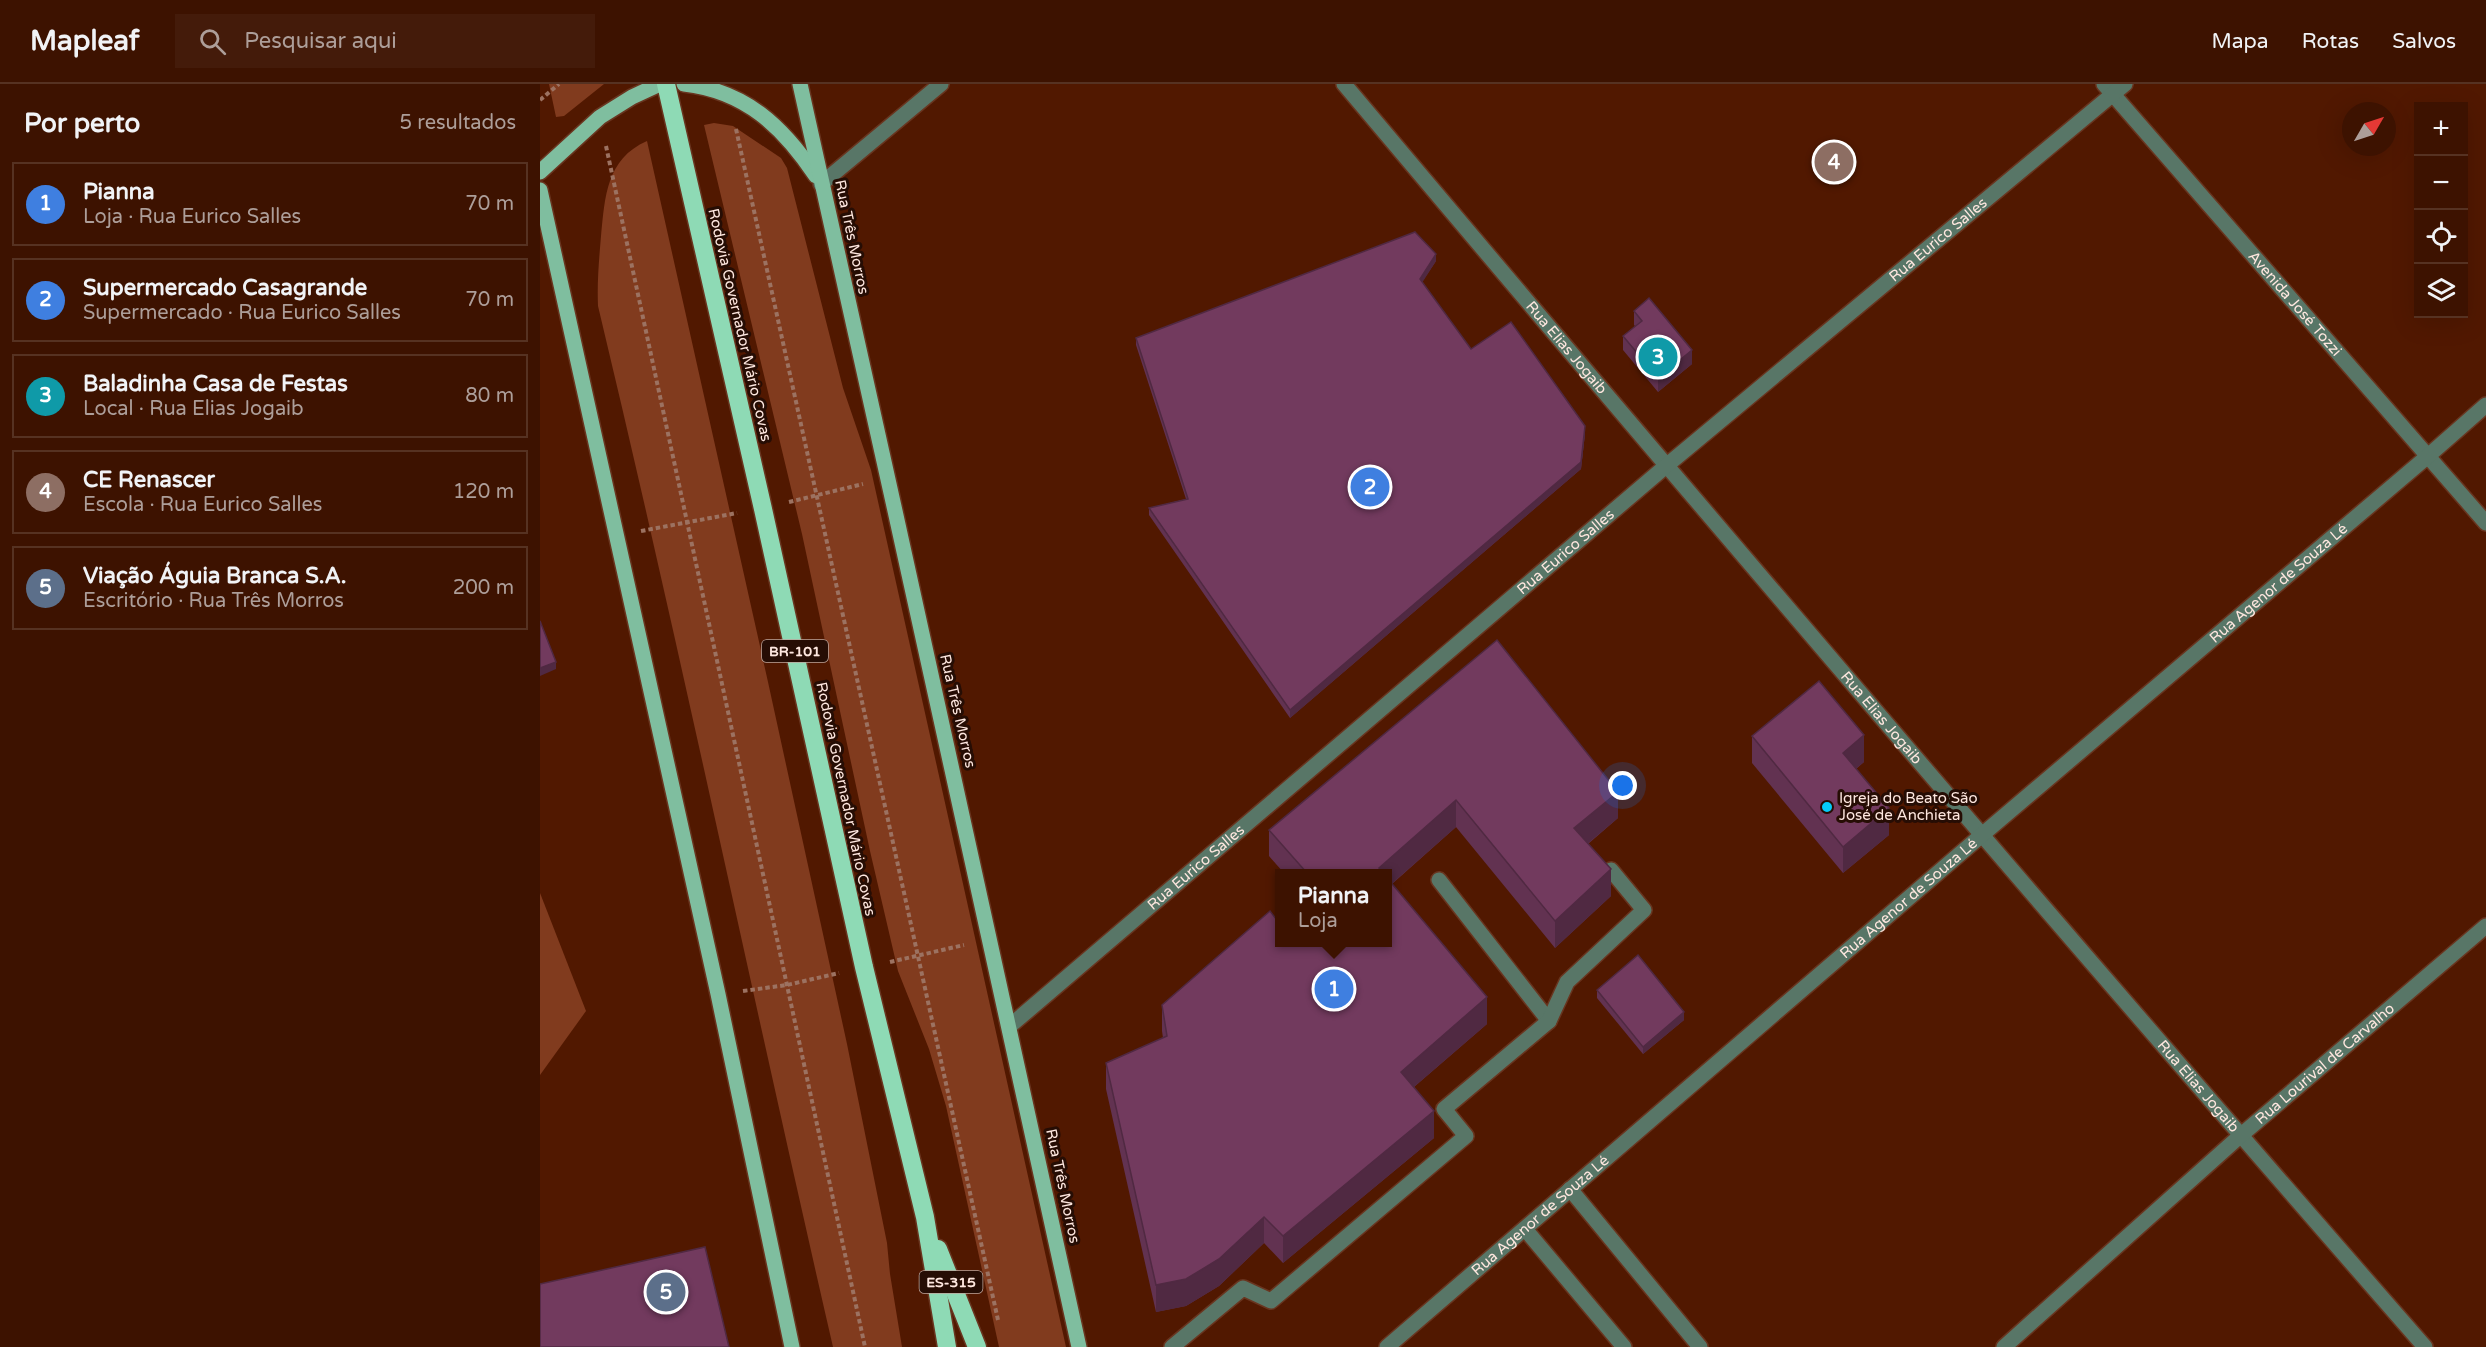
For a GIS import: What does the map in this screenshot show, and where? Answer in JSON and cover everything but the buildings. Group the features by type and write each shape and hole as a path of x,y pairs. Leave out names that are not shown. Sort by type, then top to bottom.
{"highway":[{"name":"Rodovia Governador Mário Covas","path":"666,84 761,497 864,967 925,1217 947,1347"},
{"name":"ES-315","path":"925,1217 935,1347"},
{"name":"ES-315","path":"925,1217 977,1347"}],"main road":[{"path":"540,172 600,117 632,97 660,84"},
{"path":"684,84 728,93 741,100 777,127 799,151 822,184"},
{"name":"Rua Três Morros","path":"800,84 1011,1025 1079,1347"},
{"path":"540,190 718,994 792,1347"}],"street":[{"path":"822,184 941,84"},
{"name":"Rua Elias Jogaib","path":"1344,84 1666,465 2240,1136 2425,1347"},
{"name":"Rua Eurico Salles","path":"1011,1025 2109,89 2125,84"},
{"name":"Avenida José Tozzi","path":"2109,89 2486,523"},
{"name":"Rua Agenor de Souza Lé","path":"1387,1347 2486,405"},
{"path":"1172,1347 1243,1288 1271,1301 1466,1136 1444,1109 1549,1021 1567,982 1644,910 1611,870"},
{"path":"1439,880 1549,1021"},
{"name":"Rua Lourival de Carvalho","path":"2004,1347 2240,1136 2486,926"},
{"path":"1570,1189 1700,1347"},
{"path":"1525,1229 1624,1347"}],"path":[{"path":"540,100 559,84"},
{"path":"728,93 961,1142 999,1324"},
{"path":"600,117 865,1347"}],"shaded area":[{"path":"549,84 604,84 564,116 556,117"},
{"path":"714,123 733,126 781,158 787,168 843,388 871,470 1066,1347 999,1347 946,1106 929,1049 898,971 870,851 802,534 704,125"},
{"path":"647,141 847,1044 887,1243 902,1347 833,1347 598,306 601,236 610,181 623,158"},
{"path":"540,893 586,1011 540,1075"}],"place":[{"name":"CE Renascer","path":"1834,162"},
{"name":"Baladinha Casa de Festas","path":"1658,357"},
{"name":"Supermercado Casagrande","path":"1370,487"},
{"name":"Igreja do Beato São José de Anchieta","path":"1827,807"},
{"name":"Pianna","path":"1334,989"},
{"name":"Viação Águia Branca S.A.","path":"666,1292"}]}
